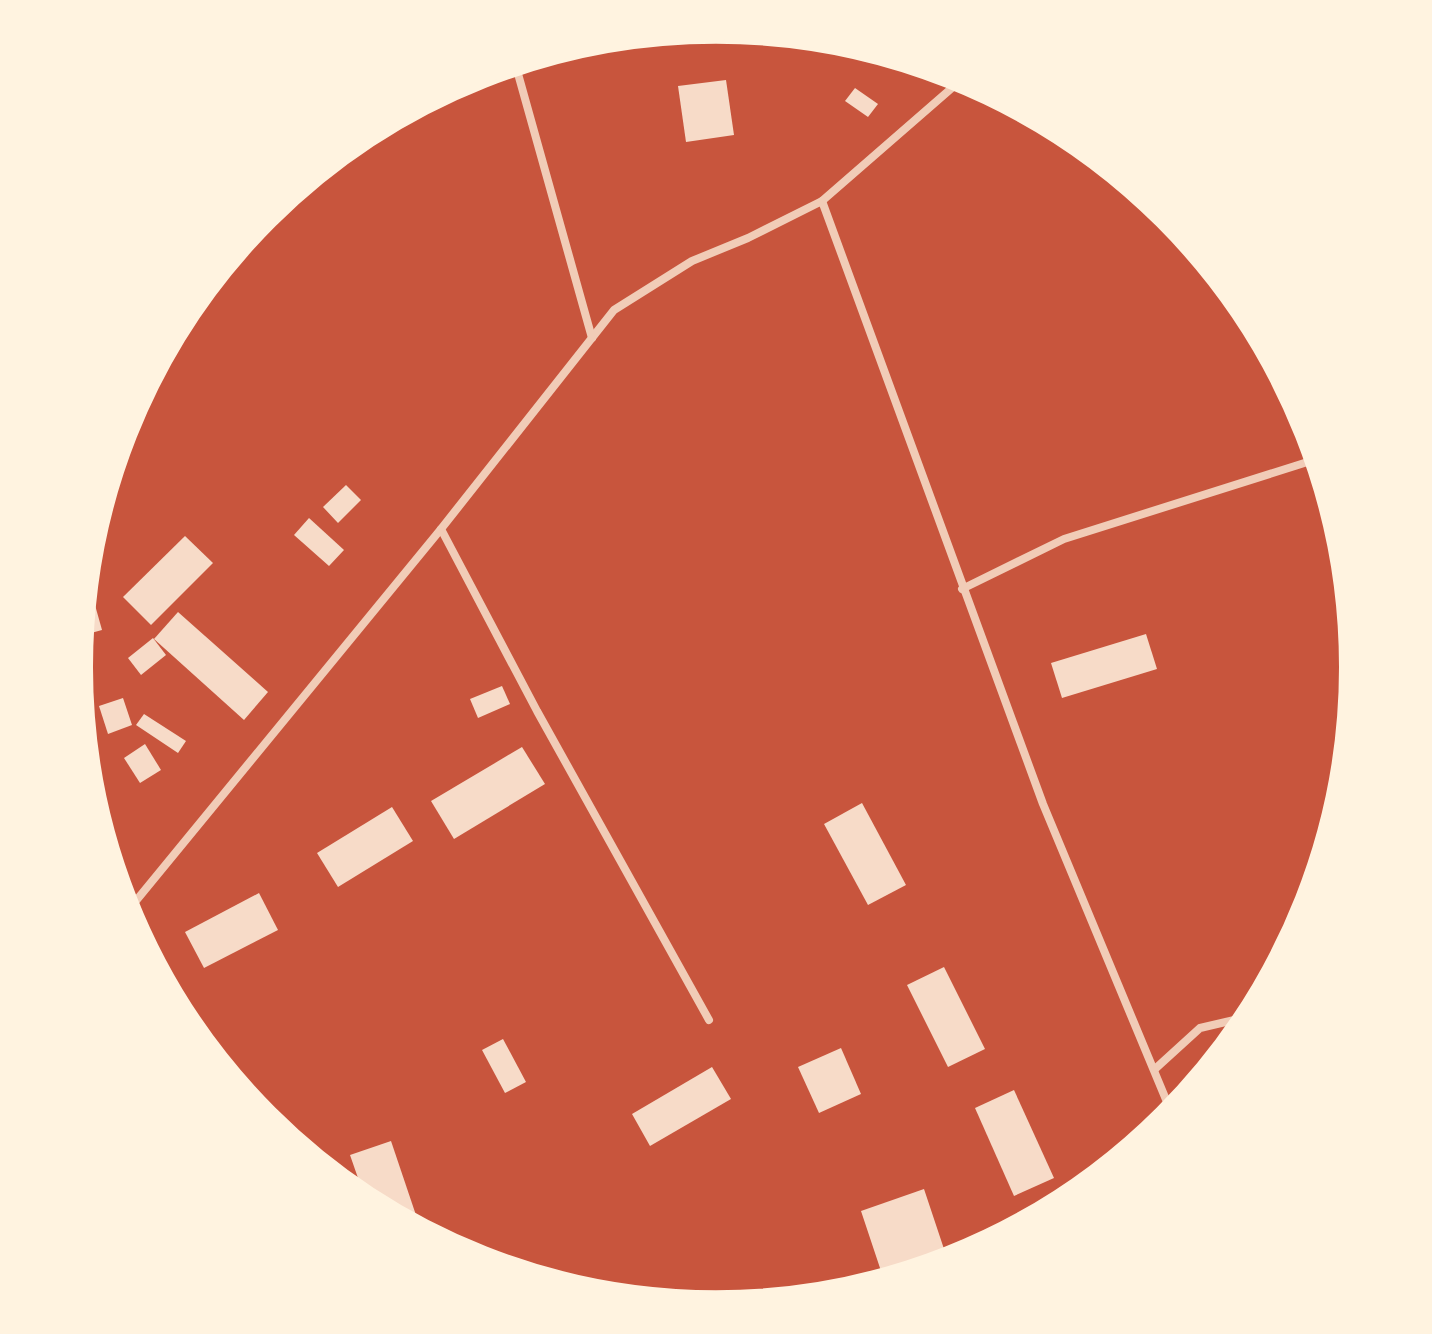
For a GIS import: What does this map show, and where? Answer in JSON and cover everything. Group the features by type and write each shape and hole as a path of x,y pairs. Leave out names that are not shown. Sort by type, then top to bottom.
{"street":[{"path":"518,74 592,338"},
{"path":"137,900 441,529 614,310 692,261 748,238 822,201 951,89"},
{"path":"822,201 1043,804 1167,1100"},
{"path":"962,589 1064,539 1307,462"},
{"path":"441,529 537,711 709,1020"},
{"path":"1155,1069 1200,1028 1231,1021"}],"building":[{"path":"726,80 734,135 686,142 678,86"},
{"path":"855,88 878,104 868,117 845,101"},
{"path":"346,485 361,500 338,523 323,507"},
{"path":"309,518 344,550 329,566 294,535"},
{"path":"185,536 213,563 151,625 123,597"},
{"path":"94,605 102,630 92,633 92,626"},
{"path":"178,612 268,692 244,720 154,639"},
{"path":"1146,634 1157,669 1062,698 1051,663"},
{"path":"153,638 166,655 141,675 128,658"},
{"path":"502,686 510,704 478,718 470,699"},
{"path":"123,698 132,725 108,734 99,706"},
{"path":"144,714 186,741 178,753 136,725"},
{"path":"145,744 161,770 140,783 124,758"},
{"path":"522,747 545,784 454,839 431,801"},
{"path":"862,803 906,885 868,905 824,824"},
{"path":"392,807 413,841 338,887 317,853"},
{"path":"259,893 278,930 204,968 185,932"},
{"path":"944,967 985,1049 948,1067 907,985"},
{"path":"503,1039 526,1082 505,1093 482,1050"},
{"path":"841,1048 861,1094 819,1113 798,1067"},
{"path":"712,1067 731,1099 650,1146 632,1114"},
{"path":"1014,1090 1054,1178 1014,1196 975,1108"},
{"path":"391,1141 416,1215 358,1179 350,1155"},
{"path":"924,1189 944,1248 881,1270 861,1211"}]}
